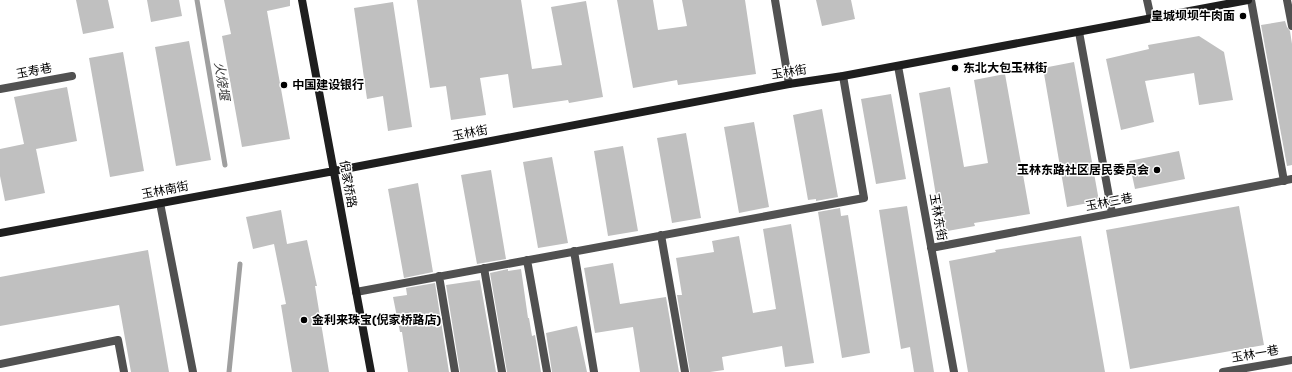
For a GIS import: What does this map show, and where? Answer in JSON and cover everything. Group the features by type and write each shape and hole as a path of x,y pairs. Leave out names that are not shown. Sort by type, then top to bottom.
{"street":[{"name":"倪家桥路","path":"302,0 371,372"},
{"path":"775,0 789,84"},
{"path":"1147,0 1151,18"},
{"name":"玉林街","path":"334,171 789,84 843,76 1079,32 1233,1 1250,0"},
{"path":"1250,0 1288,180"},
{"path":"1287,0 1292,26"},
{"path":"1079,32 1112,213"},
{"name":"玉林东街","path":"898,66 954,372"},
{"name":"玉寿巷","path":"0,89 72,76"},
{"path":"356,292 864,198 843,76"},
{"name":"玉林南街","path":"0,233 334,171"},
{"name":"玉林三巷","path":"931,248 1288,180"},
{"path":"160,203 193,372"},
{"path":"661,235 685,372"},
{"path":"574,251 594,372"},
{"path":"527,260 547,372"},
{"path":"484,268 502,372"},
{"path":"439,276 455,372"},
{"path":"0,364 118,340 124,372"},
{"name":"玉林一巷","path":"1223,372 1292,360"}],"building":[{"path":"76,0 108,0 114,28 83,34"},
{"path":"147,0 179,0 182,16 151,22"},
{"path":"224,0 290,0 290,6 267,11 290,139 242,147 222,36 231,34"},
{"path":"417,0 521,0 532,69 562,65 551,7 586,1 603,97 569,103 568,100 513,108 508,74 480,78 486,115 451,120 446,86 430,88"},
{"path":"617,0 653,0 658,30 687,26 682,0 745,0 756,74 678,85 677,80 633,88"},
{"path":"816,0 851,0 855,19 822,26"},
{"path":"393,2 412,127 388,131 383,96 367,99 354,8"},
{"path":"1285,21 1290,31 1292,44 1292,165 1287,166 1261,25"},
{"path":"1199,36 1224,52 1233,100 1199,105 1194,73 1145,81 1154,122 1121,130 1106,59 1149,49 1148,45"},
{"path":"189,41 211,160 176,166 155,47"},
{"path":"123,52 144,171 110,177 89,58"},
{"path":"1074,62 1099,201 1067,207 1043,68"},
{"path":"1005,74 1030,214 974,223 975,226 942,232 919,93 950,87 964,167 988,163 974,80"},
{"path":"67,87 77,141 36,149 45,193 5,201 0,176 0,149 24,144 14,97"},
{"path":"891,94 906,179 876,184 861,99"},
{"path":"822,109 838,197 816,201 816,199 808,200 793,115"},
{"path":"754,122 769,207 739,213 724,127"},
{"path":"686,133 701,218 672,223 657,138"},
{"path":"623,146 638,231 608,236 594,151"},
{"name":"玉林东路社区居民委员会","path":"1179,151 1185,179 1135,189 1129,161"},
{"path":"552,157 568,243 538,248 523,162"},
{"path":"491,170 506,259 477,264 461,175"},
{"path":"418,183 433,272 404,278 388,189"},
{"path":"907,206 934,372 914,372 910,347 901,349 879,210"},
{"path":"1239,206 1264,345 1130,369 1106,230"},
{"path":"840,208 841,216 848,215 870,353 842,358 818,212"},
{"path":"281,210 287,244 307,240 317,286 315,286 329,372 292,372 281,305 286,304 274,244 253,249 246,217"},
{"path":"791,224 814,363 785,367 782,346 722,357 724,370 690,372 677,295 682,295 676,258 714,252 712,241 739,236 753,313 776,309 763,229"},
{"path":"1081,236 1105,372 968,372 949,261 996,252 995,250"},
{"path":"148,250 169,372 131,372 119,305 0,326 0,277"},
{"path":"613,263 620,304 666,297 679,372 640,372 633,327 595,333 584,268"},
{"path":"508,269 508,271 521,269 528,318 532,336 535,335 541,372 507,372 490,273"},
{"path":"480,280 496,372 460,372 446,285"},
{"path":"435,283 449,372 408,372 402,332 400,332 393,297 407,295 406,288"},
{"path":"577,326 587,372 552,372 546,333"}],"waterway":[{"name":"火烧堰","path":"197,0 225,165"},
{"name":"火烧堰","path":"229,372 240,264"}],"place":[{"name":"皇城坝坝牛肉面","path":"1243,16"},
{"name":"东北大包玉林街","path":"955,68"},
{"name":"中国建设银行","path":"284,85"},
{"name":"玉林东路社区居民委员会","path":"1157,170"},
{"name":"金利来珠宝(倪家桥路店)","path":"304,320"}]}
